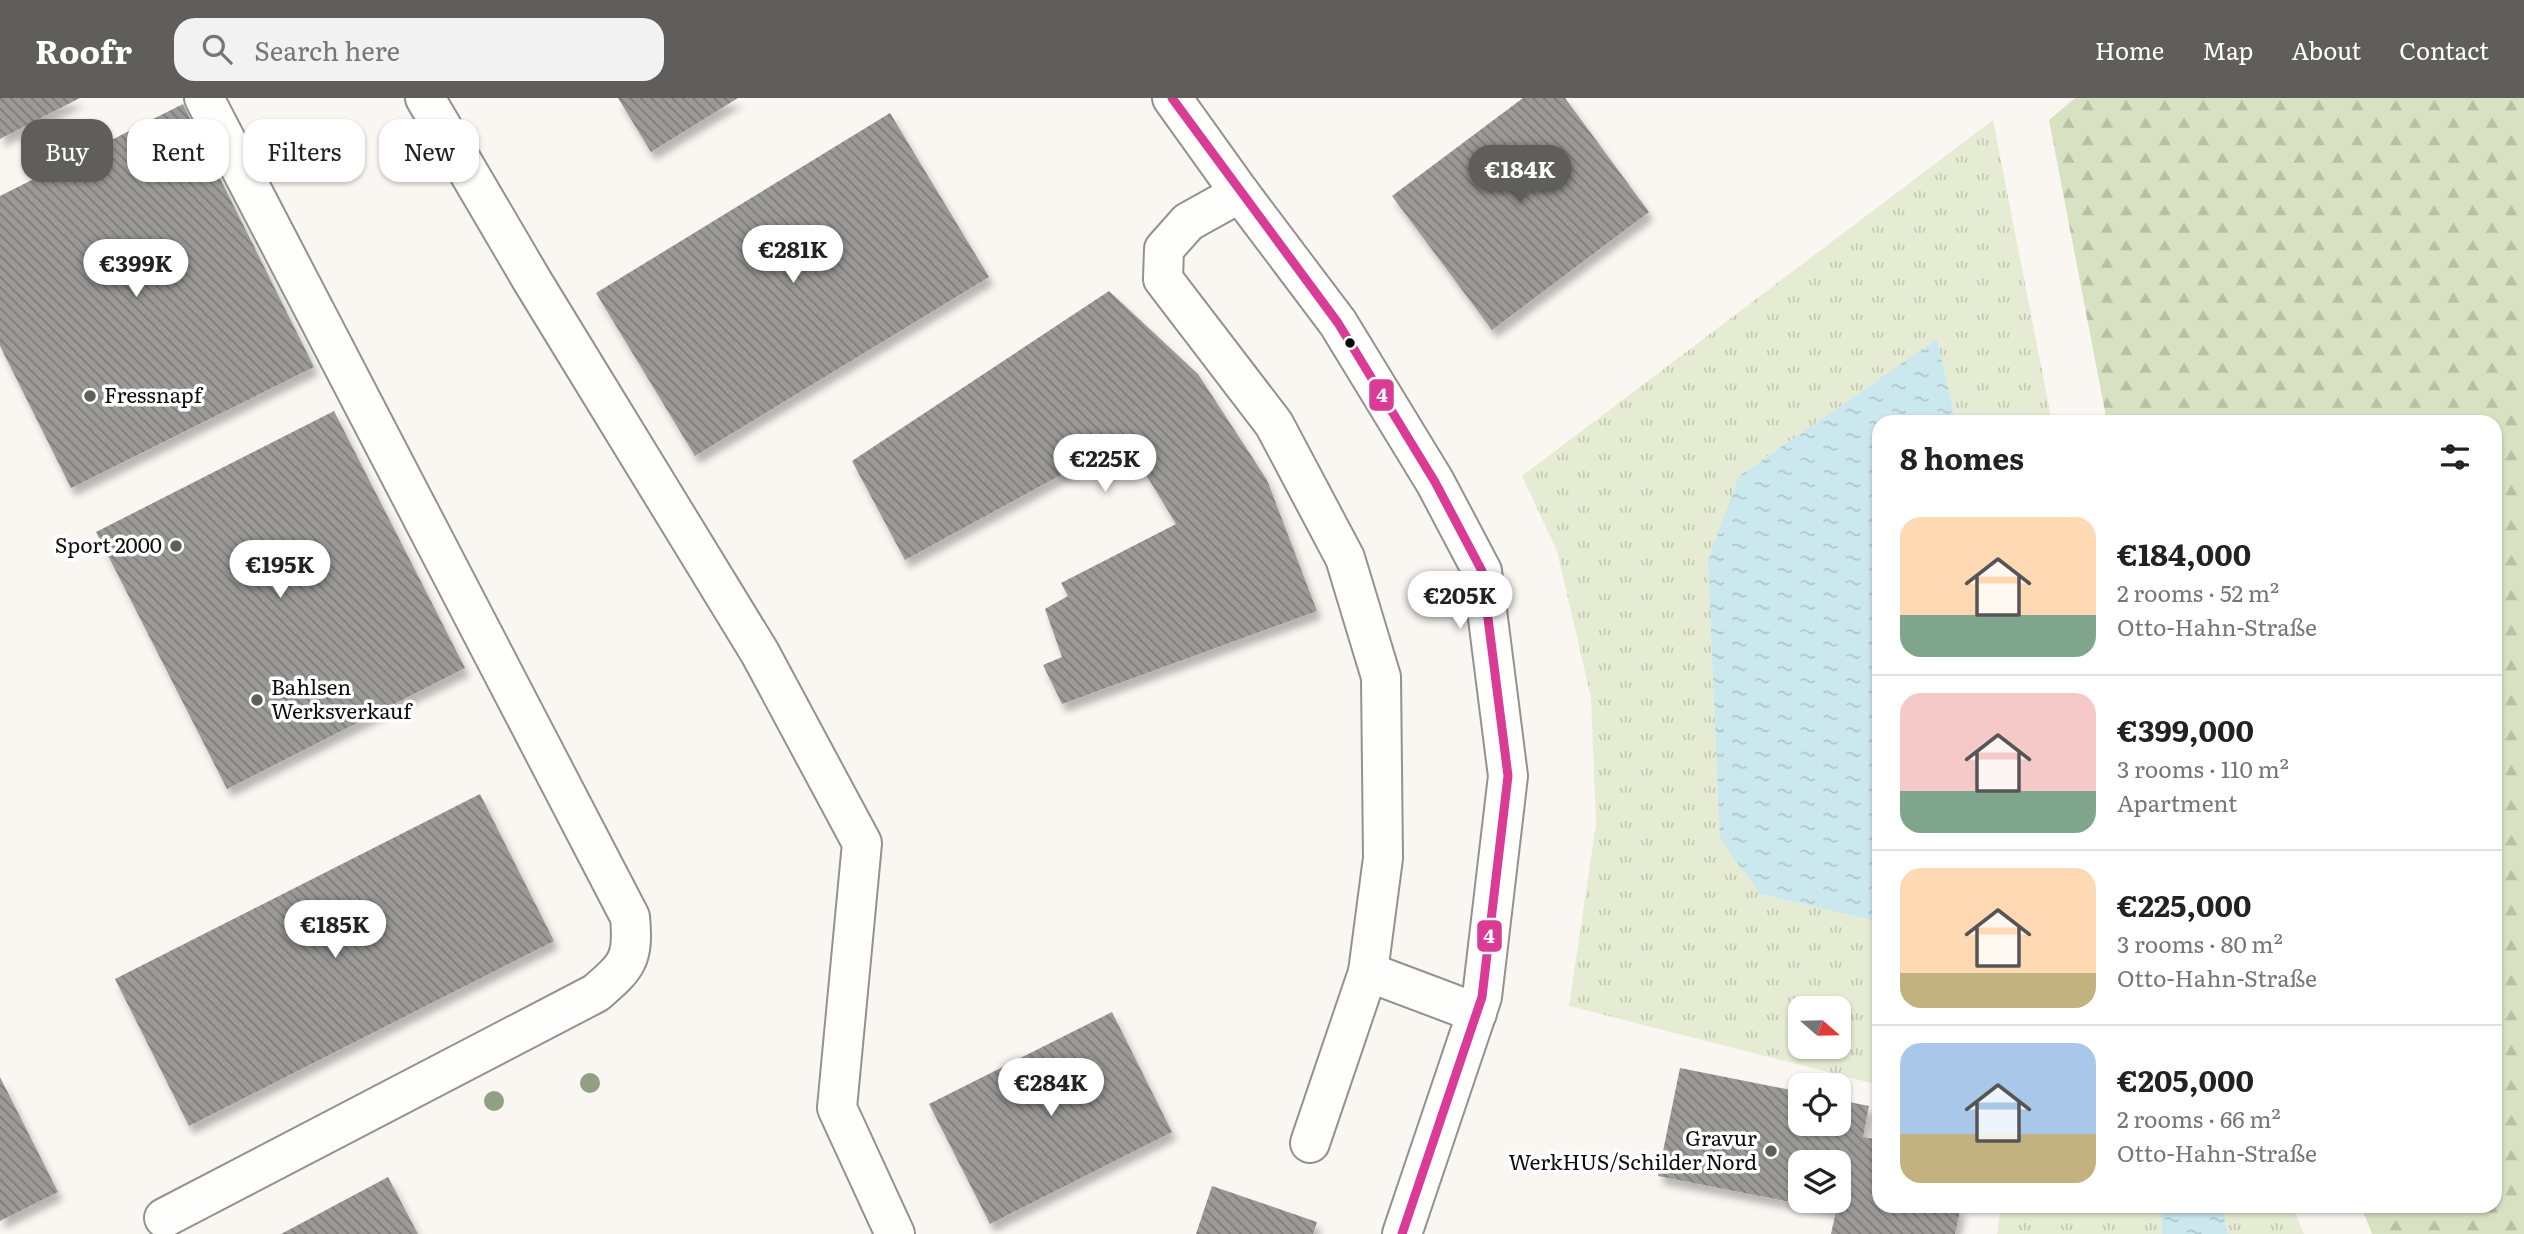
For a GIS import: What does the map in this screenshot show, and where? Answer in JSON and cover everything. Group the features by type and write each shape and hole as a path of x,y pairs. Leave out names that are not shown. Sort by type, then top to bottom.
{"street":[{"path":"164,1218 596,992 623,969 633,944 630,917 204,98"},
{"path":"425,98 533,282 760,653 862,843 837,1108 895,1234"},
{"path":"1172,98 1339,323 1435,482 1482,571 1508,775 1482,997 1402,1234"},
{"path":"1240,192 1188,222 1164,249 1163,279 1274,424 1345,558 1381,677 1383,858 1368,972 1310,1143"},
{"path":"1368,972 1477,1013"}],"green space":[{"path":"2075,98 2524,98 2524,1234 2372,1234 2364,1213 2502,1213 2502,415 2106,415 2049,120"},
{"path":"1993,120 2051,415 1954,415 1937,340 1739,476 1760,894 1872,920 1872,1083 1851,1078 1851,1073 1832,1073 1569,1006 1596,824 1591,698 1557,551 1522,476"},
{"path":"2000,1213 2161,1213 2162,1234 1997,1234"},
{"path":"2224,1213 2295,1213 2304,1234 2228,1234"}],"water":[{"path":"1937,339 1954,415 1872,415 1872,920 1760,894 1720,839 1708,560 1739,476"},
{"path":"2161,1213 2224,1213 2228,1234 2162,1234"}],"building":[{"path":"0,98 80,98 39,119 21,119 21,128 0,139"},
{"path":"618,98 738,98 651,152"},
{"path":"1523,98 1565,98 1649,212 1492,330 1392,196"},
{"path":"183,104 190,119 153,119"},
{"path":"890,113 989,277 695,456 596,293"},
{"path":"127,132 127,182 222,182 314,367 71,488 0,346 0,196 28,182 113,182 113,139"},
{"path":"1109,291 1198,374 1267,480 1317,611 1062,704 1043,665 1062,657 1045,609 1068,596 1061,583 1176,524 1125,440 905,560 852,461"},
{"path":"334,411 465,668 227,789 96,532"},
{"path":"480,794 554,941 189,1126 115,979"},
{"path":"1112,1012 1172,1132 990,1224 929,1104"},
{"name":"Gravur WerkHUS/Schilder Nord","path":"1680,1068 1788,1089 1788,1136 1851,1136 1851,1102 1869,1106 1863,1137 1872,1139 1872,1213 1960,1213 1955,1234 1831,1234 1836,1213 1851,1213 1851,1150 1788,1150 1788,1202 1658,1176"},
{"path":"0,1077 58,1192 0,1221"},
{"path":"388,1177 418,1234 281,1234"},
{"path":"1212,1186 1317,1222 1313,1234 1196,1234"}],"transit line":[{"name":"4","path":"1172,98 1338,323 1435,482 1482,571 1508,776 1482,997 1402,1234"}],"place":[{"name":"Fressnapf","path":"90,396"},
{"name":"Sport 2000","path":"176,546"},
{"name":"Bahlsen Werksverkauf","path":"257,700"},
{"name":"Gravur WerkHUS/Schilder Nord","path":"1771,1151"}]}
